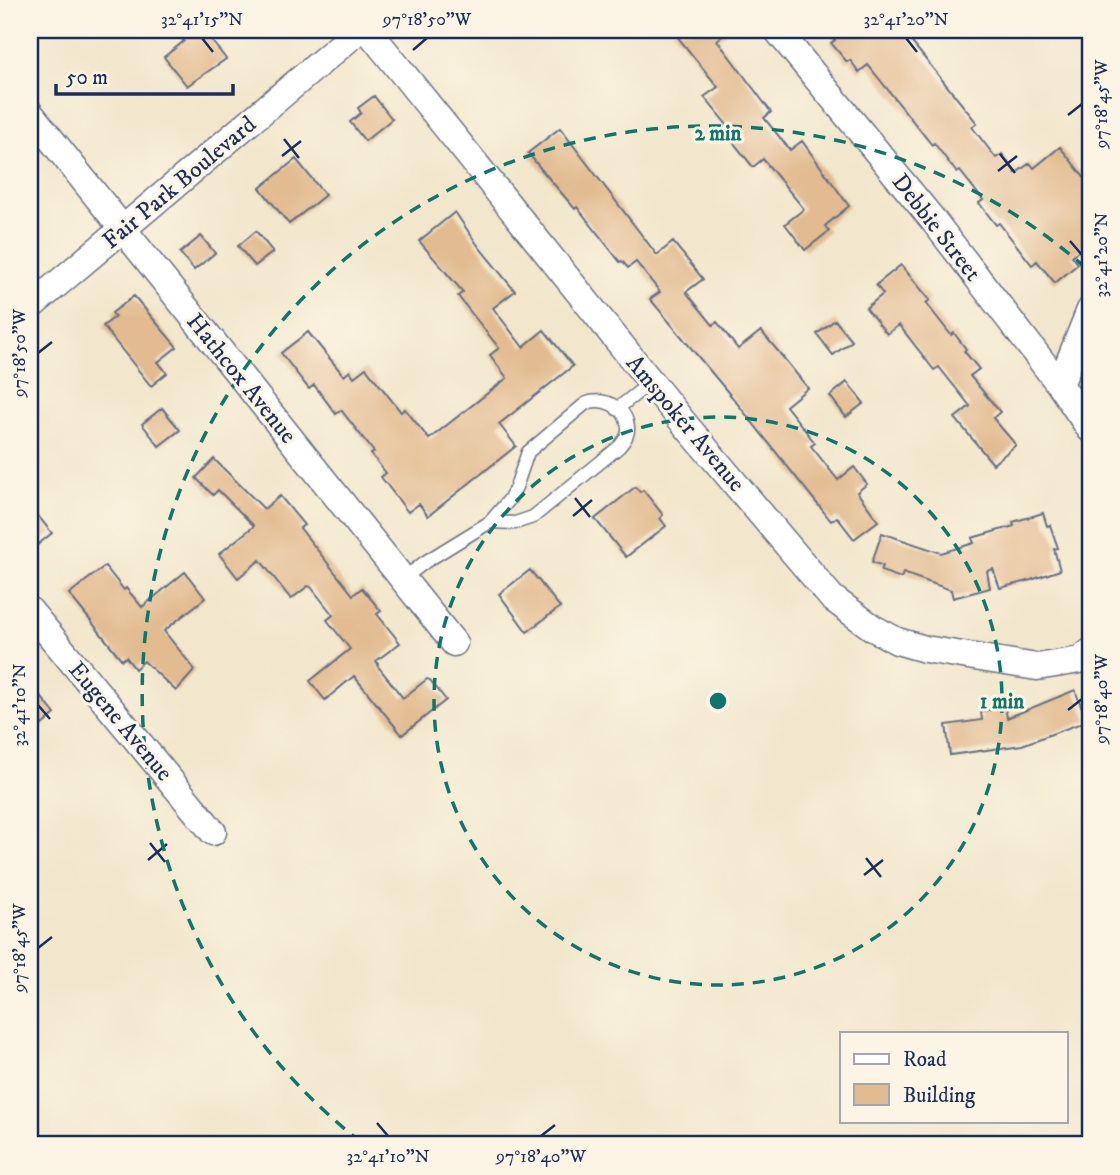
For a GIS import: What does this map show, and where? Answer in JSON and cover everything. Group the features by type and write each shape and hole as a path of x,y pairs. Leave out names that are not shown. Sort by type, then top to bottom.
{"street":[{"name":"Fair Park Boulevard","path":"30,307 359,30"},
{"name":"Amspoker Avenue","path":"368,30 650,382 832,598 873,628 897,641 925,649 1037,667 1080,660 1090,652"},
{"name":"Debbie Street","path":"777,30 933,220 1060,385 1090,429"},
{"name":"Hathcox Avenue","path":"30,113 454,643"},
{"path":"1060,385 1090,310"},
{"name":"Eugene Avenue","path":"30,611 213,832"}],"lane":[{"path":"617,409 650,382"},
{"path":"403,579 490,522 509,500 521,478 532,447 585,404 594,400 606,401 624,415 628,427 626,438 620,447 533,517 515,523 490,522"}],"building":[{"path":"175,30 203,30 226,59 187,86 164,57 184,41"},
{"path":"672,30 730,30 717,40 771,112 764,118 790,150 802,141 849,206 825,226 829,231 805,250 785,224 804,209 763,159 753,167 728,136 733,132 704,97 718,87"},
{"path":"827,30 902,30 977,123 972,127 996,158 1002,154 1016,173 1030,163 1034,168 1060,147 1090,185 1090,241 1072,256 1078,264 1055,283 1037,261 1032,265 999,223 996,225 979,203 983,200 960,171 957,173 934,143 932,145 868,65 859,72 850,60 847,62 831,43 835,40"},
{"path":"374,96 392,119 365,141 350,122 361,113 358,108"},
{"path":"560,128 657,255 673,242 703,279 686,292 713,325 717,322 738,349 761,331 808,388 786,406 815,443 811,446 838,480 854,467 867,484 857,492 878,521 854,539 837,517 831,521 650,299 660,292 636,262 628,268 620,262 577,207 575,209 528,153"},
{"path":"296,159 325,195 289,224 260,188"},
{"path":"455,212 515,291 493,308 523,347 544,330 573,366 499,424 516,446 428,516 419,504 408,512 381,477 386,473 371,454 374,452 341,410 336,414 314,385 309,389 281,353 308,332 344,376 350,371 354,377 366,368 401,412 405,409 429,439 507,378 490,355 499,348 458,296 463,292 419,241"},
{"path":"256,231 273,252 255,266 238,246"},
{"path":"201,236 215,253 194,270 180,253"},
{"path":"901,265 930,300 926,303 951,335 954,333 979,369 970,376 1000,412 993,418 1016,445 993,464 955,418 970,406 939,367 934,370 899,325 887,334 866,308 883,294 876,285"},
{"path":"134,296 177,347 158,362 167,373 151,386 103,326 115,317 112,313"},
{"path":"835,320 852,341 833,355 817,334"},
{"path":"847,382 864,403 846,417 830,396"},
{"path":"162,408 180,430 159,446 142,424"},
{"path":"214,459 264,509 280,496 304,525 300,528 353,595 362,588 381,611 377,614 400,643 376,661 377,665 403,698 427,679 446,700 402,735 354,676 325,700 310,681 350,649 327,620 333,615 311,587 308,586 291,599 260,560 238,578 219,554 254,526 218,490 213,495 196,478"},
{"path":"635,487 640,492 643,490 663,515 660,518 666,526 626,557 595,519"},
{"path":"30,506 52,533 30,551"},
{"path":"1043,513 1058,548 1054,549 1060,570 1031,580 1000,588 993,569 987,571 990,588 953,598 951,590 903,573 901,578 881,571 883,566 872,562 882,533 941,553 974,543 972,538 1014,526 1013,522"},
{"path":"105,566 142,607 185,572 205,598 164,631 195,670 176,691 144,661 135,669 126,657 122,660 69,594"},
{"path":"530,570 560,607 527,632 499,594"},
{"path":"30,683 55,714 30,735"},
{"path":"1075,690 1087,721 1022,745 950,755 946,725 982,720 981,711 1005,707 1007,718"}]}
